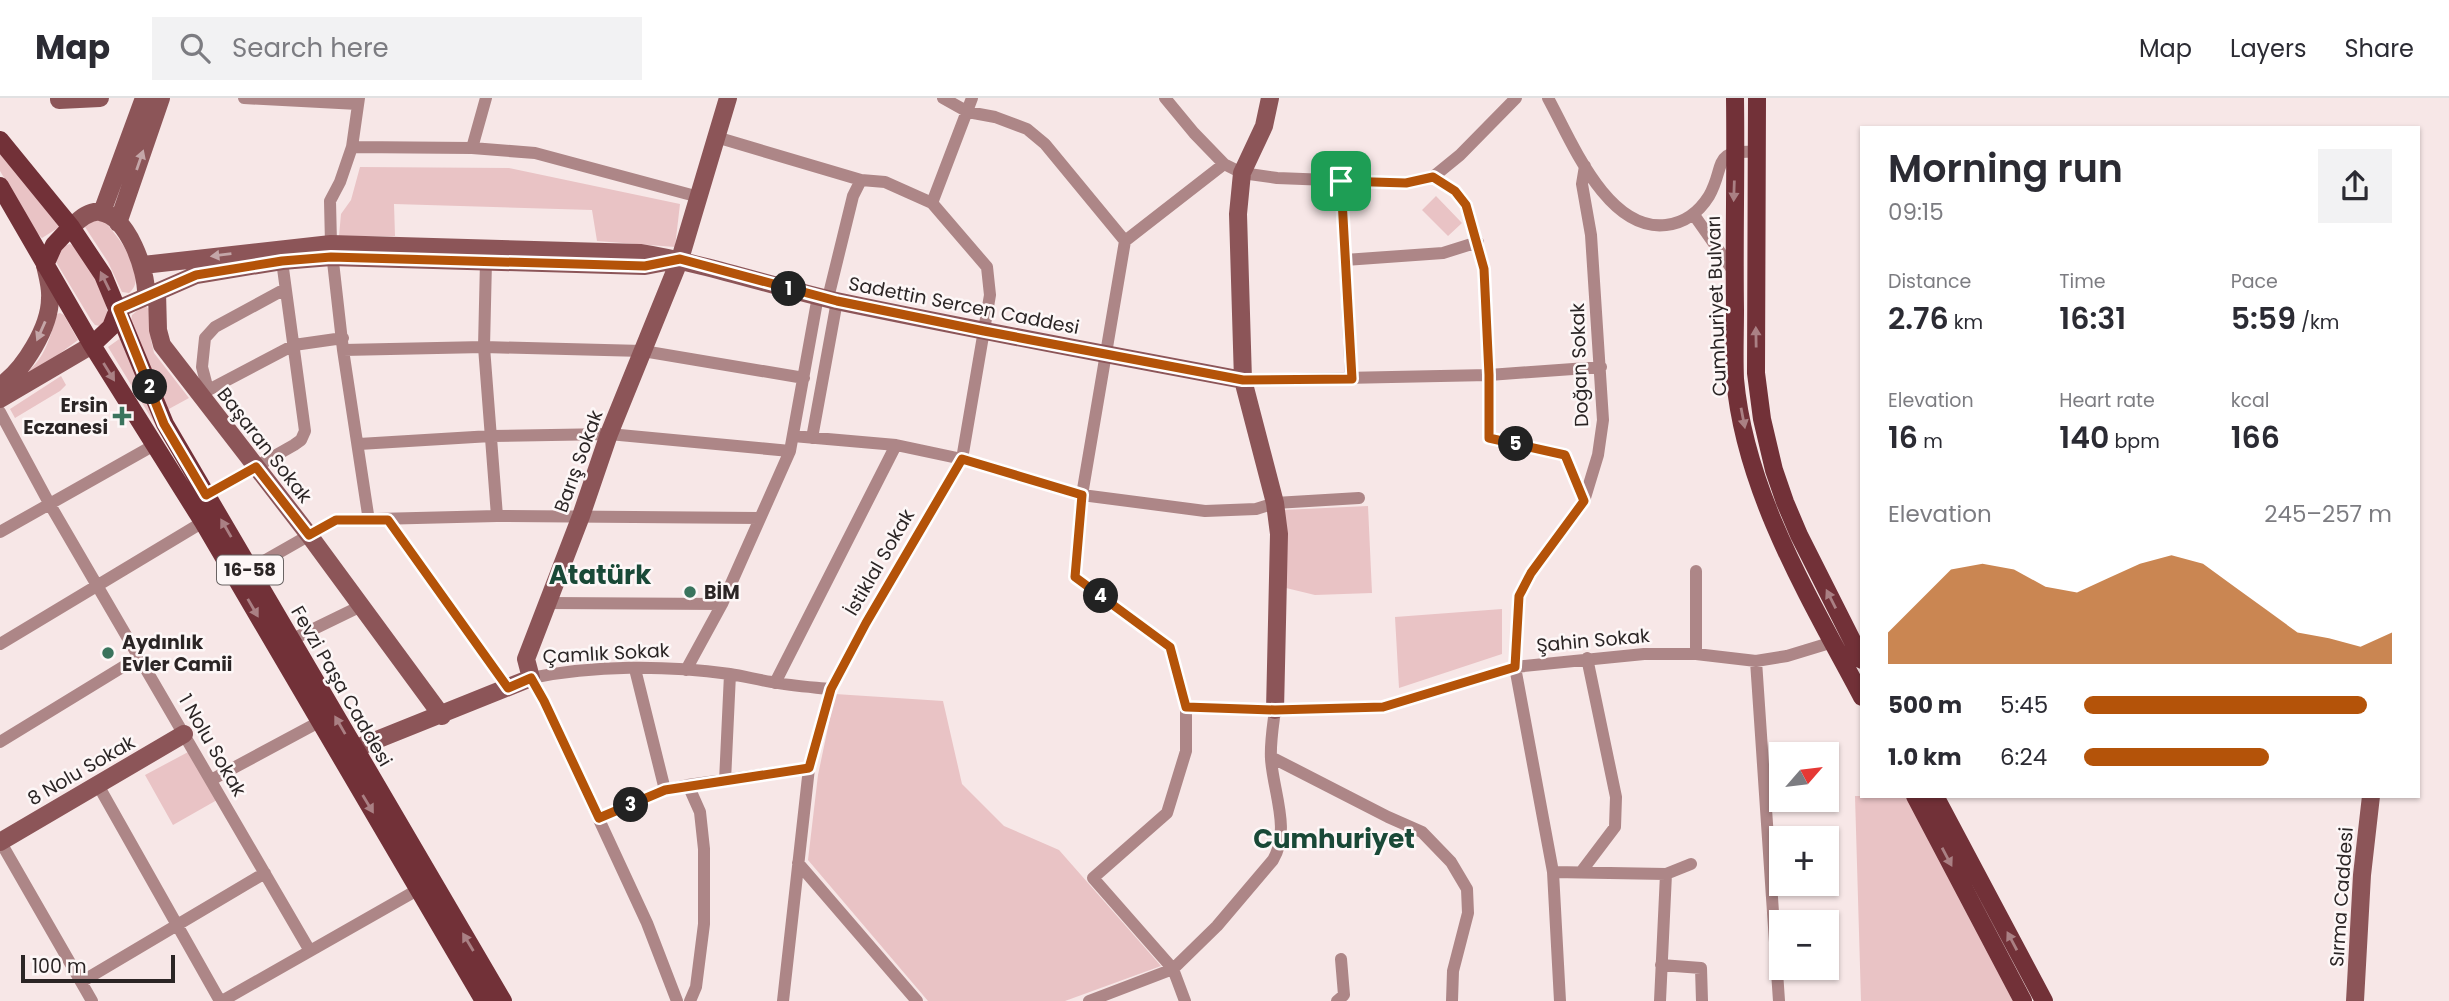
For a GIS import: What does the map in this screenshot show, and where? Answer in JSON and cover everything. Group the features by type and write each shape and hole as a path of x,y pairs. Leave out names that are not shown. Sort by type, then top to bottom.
{"main road":[{"name":"Cumhuriyet Bulvarı","path":"1735,98 1735,380 1756,476 1784,546 1860,693"},
{"name":"Cumhuriyet Bulvarı","path":"1757,98 1756,373 1762,419 1785,502 1860,656"},
{"name":"Fevzi Paşa Caddesi","path":"0,140 71,227 103,275 164,424 503,1001"},
{"name":"Fevzi Paşa Caddesi","path":"0,186 92,345 203,522 484,1001"},
{"path":"45,265 54,245 71,227"},
{"path":"92,345 111,327 118,309"},
{"path":"1916,798 2023,1001"},
{"path":"1936,798 2044,1001"}],"street":[{"path":"59,98 100,98"},
{"path":"102,212 144,98"},
{"path":"118,223 161,98"},
{"path":"244,98 359,101 352,147 330,201 331,250 369,521"},
{"path":"472,148 486,98"},
{"name":"Barış Sokak","path":"531,678 526,659 581,516 609,434 680,259 728,98"},
{"path":"943,98 968,112 995,117 1027,129 1045,144 1125,240"},
{"path":"932,204 972,98"},
{"path":"1165,98 1224,164 1242,173 1278,178 1406,183 1433,177 1460,155 1516,98"},
{"path":"1089,1001 1173,969 1217,926 1280,848 1281,827 1271,757 1275,710 1279,534 1275,503 1243,380 1238,214 1242,173 1264,126 1270,98"},
{"path":"1548,98 1585,166 1606,196 1621,211 1653,227 1674,224 1694,215 1709,196 1724,158 1736,151 1756,152"},
{"path":"716,137 861,180 885,182 932,204 986,267 989,295 962,459"},
{"path":"352,147 472,148 535,153 699,197"},
{"path":"1185,1001 1173,969 1093,878 1167,813 1186,751 1186,707 1170,647 1075,577 1082,495 1125,240 1224,164"},
{"name":"Doğan Sokak","path":"1560,1001 1553,872 1515,667 1519,596 1531,573 1584,501 1598,455 1603,421 1591,235 1582,184 1585,166"},
{"path":"1433,177 1455,191 1466,205 1484,269 1489,438 1565,455 1584,501"},
{"path":"686,670 722,604 790,451 804,378 828,298 853,196 861,180"},
{"path":"1341,181 1352,379"},
{"path":"71,227 93,212 102,212 118,223 143,265"},
{"path":"1694,215 1734,272"},
{"path":"1345,260 1443,253 1478,242"},
{"name":"Sadettin Sercen Caddesi","path":"118,309 196,275 331,250 486,261 645,266 680,259"},
{"name":"Sadettin Sercen Caddesi","path":"143,265 331,250 640,253 680,259 828,298 984,331 1243,380"},
{"path":"206,495 301,440 305,431 282,261"},
{"path":"486,261 484,347 497,516"},
{"path":"2,380 20,369 45,322 51,299 45,265"},
{"name":"Başaran Sokak","path":"143,265 152,293 162,345 204,392 256,467 442,716"},
{"path":"285,289 215,327 205,338 202,368 204,392 294,345 643,351 804,378"},
{"path":"811,438 828,298"},
{"path":"0,399 92,345"},
{"path":"1243,380 1489,375 1601,368"},
{"name":"1 Nolu Sokak","path":"0,412 49,503 310,951"},
{"path":"359,444 491,436 609,434 790,451"},
{"path":"793,436 896,445 962,459 1082,495 1205,511 1256,509 1275,503 1359,498"},
{"path":"0,532 156,444"},
{"path":"775,683 896,445"},
{"name":"İstiklal Sokak","path":"783,1001 809,768 831,689 866,623 962,459"},
{"path":"250,569 336,520 497,516 759,517"},
{"path":"388,520 508,688"},
{"path":"0,644 203,522"},
{"path":"1696,571 1696,654"},
{"path":"548,603 722,604"},
{"path":"291,640 361,606"},
{"name":"Şahin Sokak","path":"1186,707 1275,710 1383,707 1515,667 1644,654 1696,654 1756,662 1833,642"},
{"path":"0,742 139,657"},
{"path":"1581,872 1615,827 1616,797 1587,658"},
{"path":"1756,662 1779,1001"},
{"path":"635,669 665,790"},
{"name":"Çamlık Sokak","path":"354,749 442,716 531,678 559,672 686,670 831,689"},
{"path":"725,781 730,674"},
{"path":"531,678 647,923 677,1001"},
{"path":"211,780 319,722"},
{"name":"8 Nolu Sokak","path":"0,841 184,734"},
{"path":"1271,757 1422,832 1451,862 1467,889 1468,914 1452,971 1452,1001"},
{"path":"599,818 665,790 809,768"},
{"path":"98,785 221,1001 419,889"},
{"path":"688,785 700,812 704,861 704,924 696,987 690,1001"},
{"name":"Sırma Caddesi","path":"2355,1001 2362,875 2371,798"},
{"path":"0,841 92,1001"},
{"path":"798,863 917,1001"},
{"path":"1553,872 1666,874 1691,864"},
{"path":"81,982 265,873"},
{"path":"1660,1001 1666,874"},
{"path":"1337,1001 1344,995 1341,959"},
{"path":"1661,965 1701,968 1702,1001"}],"shaded area":[{"path":"0,147 61,226 42,238 0,171"},
{"path":"360,167 509,168 680,204 675,247 597,241 592,210 394,204 395,236 339,236 341,214 351,200"},
{"path":"1436,196 1462,223 1448,236 1422,210"},
{"path":"101,218 122,243 134,265 135,285 129,293 122,292 108,262 85,227"},
{"path":"70,244 84,256 101,288 108,318 100,326 91,320 56,262 55,255 63,246"},
{"path":"144,305 153,312 151,340 154,353 189,398 167,410 131,321 132,315"},
{"path":"57,314 64,315 78,340 24,380 24,374 42,355"},
{"path":"122,337 158,429 108,347"},
{"path":"61,376 66,385 60,391 15,418 10,409"},
{"path":"1368,506 1372,593 1315,595 1286,588 1283,510"},
{"path":"1502,609 1502,654 1399,688 1395,617"},
{"path":"835,694 943,701 962,784 1004,826 1059,850 1161,966 1065,1001 928,1001 808,860 818,775"},
{"path":"190,751 217,800 173,825 145,775"},
{"path":"1855,796 1910,798 2015,1001 1861,1001"}],"place":[{"name":"Ersin Eczanesi","path":"122,416"},
{"name":"BİM","path":"690,592"},
{"name":"Aydınlık Evler Camii","path":"108,653"}],"district":[{"name":"Atatürk","path":"600,575"},
{"name":"Cumhuriyet","path":"1334,839"}],"route":[{"path":"1433,177 1455,191 1466,205 1484,269 1489,438 1565,455 1584,501 1531,573 1519,596 1515,667 1383,707 1275,710 1186,707 1170,647 1075,577 1082,495 962,459 866,623 831,689 809,768 665,790 599,818 531,678 508,688 388,520 336,520 309,535 256,467 206,495 164,424 118,309 196,275 282,261 331,257 645,266 680,259 837,301 1243,380 1352,379 1341,181 1406,183 1433,177"}]}
